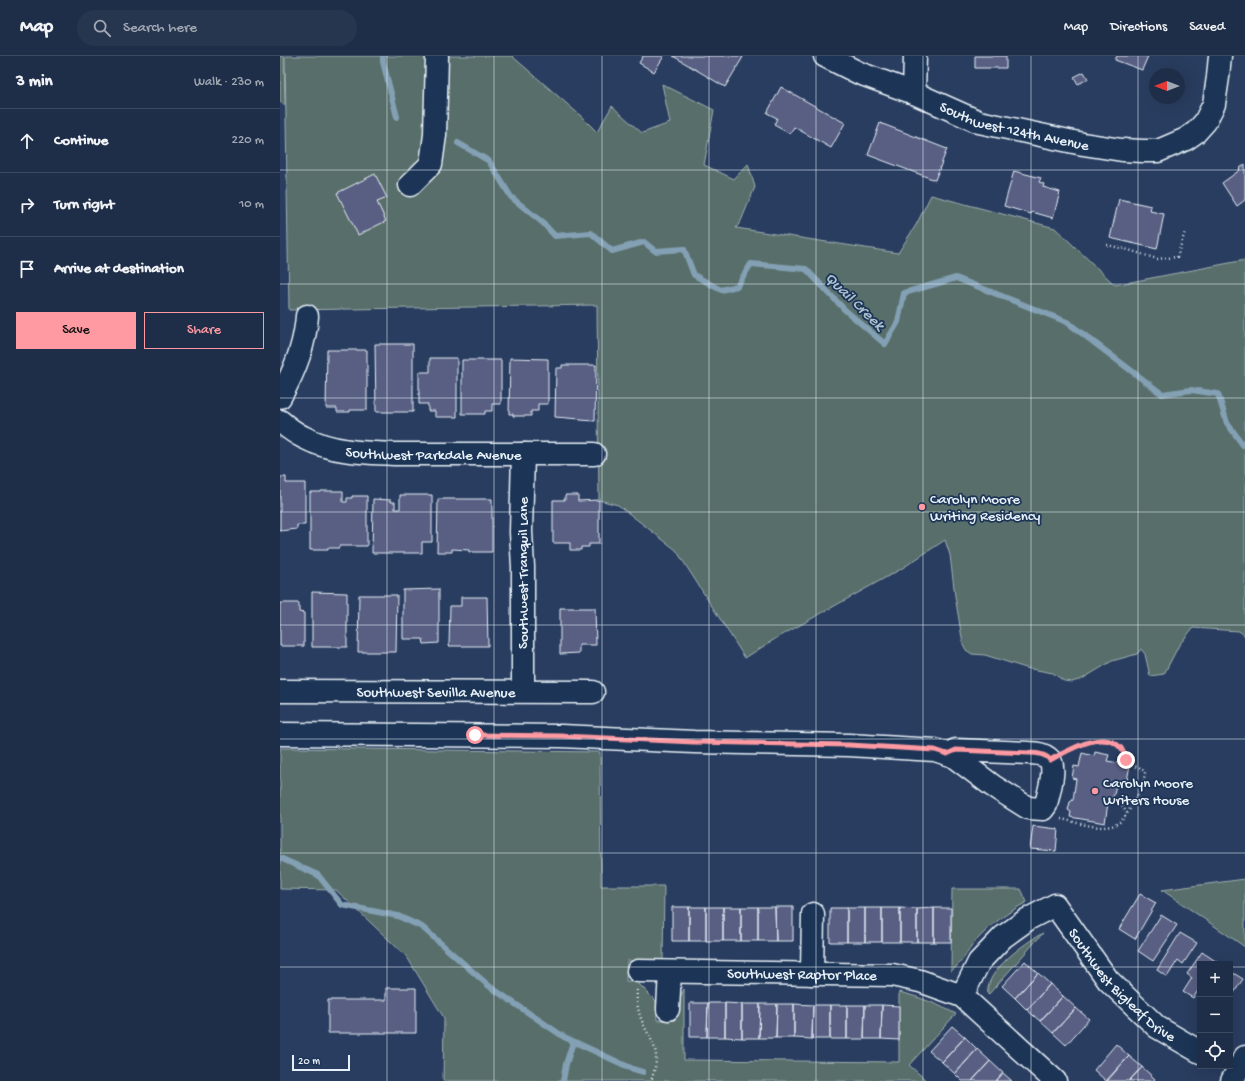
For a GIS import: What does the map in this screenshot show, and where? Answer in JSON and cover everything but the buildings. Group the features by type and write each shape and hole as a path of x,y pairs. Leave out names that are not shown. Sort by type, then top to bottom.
{"street":[{"path":"410,186 431,164 435,135 436,56"},
{"name":"Southwest 124th Avenue","path":"826,56 859,73 914,93 979,122 1083,144 1122,150 1158,151 1186,139 1196,132 1205,122 1214,104 1220,56"},
{"path":"914,93 915,56"},
{"path":"280,397 296,365 303,346 307,316"},
{"name":"Southwest Parkdale Avenue","path":"280,421 302,437 312,442 349,451 394,454 594,454"},
{"name":"Southwest Tranquil Lane","path":"523,454 521,532 523,567 523,691"},
{"name":"Southwest Sevilla Avenue","path":"280,691 593,692"},
{"path":"280,734 568,736 694,742 849,745 935,750 947,754 953,756 993,786 1028,808 1040,810 1044,809 1052,771 1052,762 1049,758 1038,754 1029,753 956,750 947,754"},
{"name":"Southwest Bigleaf Drive","path":"962,996 979,962 1002,938 1028,919 1055,905 1108,980 1157,1027 1197,1050"},
{"path":"812,974 813,914"},
{"name":"Southwest Raptor Place","path":"638,971 892,975 920,980 962,996 1055,1081"},
{"path":"668,1009 670,972"}],"path":[{"path":"1107,245 1130,250 1157,259 1177,257 1185,232"},
{"path":"1044,809 1060,819 1100,827 1112,826 1120,821 1127,813 1144,782 1146,772 1139,767 1130,765 1121,749 1114,743 1103,740 1084,743 1050,760"},
{"path":"1118,799 1127,813"},
{"path":"638,971 636,1001 642,1021 655,1048 657,1060 651,1081"}],"green space":[{"path":"280,56 284,56 285,106 280,102"},
{"path":"285,56 512,56 597,132 612,106 642,133 670,123 662,84 714,110 704,165 734,179 748,164 755,187 741,221 736,228 898,253 916,225 931,195 1055,228 1115,285 1245,260 1245,636 1239,631 1193,628 1179,645 1164,674 1150,676 1145,654 1141,649 1137,654 1112,661 1082,679 1072,682 1064,681 1053,673 1026,668 985,655 972,654 966,650 963,644 950,555 945,540 901,569 775,639 745,658 676,550 618,505 599,500 597,305 289,310"},
{"path":"280,748 600,752 601,886 664,886 663,962 627,961 626,981 636,981 656,1001 657,1020 675,1020 676,1005 684,989 684,1060 899,1062 899,992 928,1001 956,1014 909,1065 927,1081 443,1081 444,1018 407,957 336,890 280,889"},
{"path":"1245,879 1245,947 1162,890"},
{"path":"952,889 1021,889 1027,902 1013,910 987,930 975,942 958,965 951,971"},
{"path":"1043,933 988,995 988,986 992,977 999,968 1007,959 1027,943"}],"waterway":[{"name":"Quail Creek","path":"383,56 383,62 397,117"},
{"name":"Quail Creek","path":"458,143 489,161 511,197 543,223 555,236 591,233 612,251 644,242 655,251 684,249 694,275 721,290 737,286 751,264 806,269 845,310 885,344 898,322 904,293 956,278 1067,322 1162,394 1191,390 1218,394 1227,423 1243,445 1245,443"},
{"path":"280,858 318,875 342,905 398,916 422,927 489,986 564,1037 633,1069 643,1072"},
{"path":"563,1081 566,1064 573,1042"}],"place":[{"name":"Carolyn Moore Writing Residency","path":"922,507"},
{"name":"Carolyn Moore Writers House","path":"1095,791"}],"route":[{"path":"475,735 561,736 694,742 849,745 935,750 947,754 956,750 1014,752 1038,754 1049,758 1050,760 1084,743 1103,740 1114,743 1121,749 1126,760"}]}
